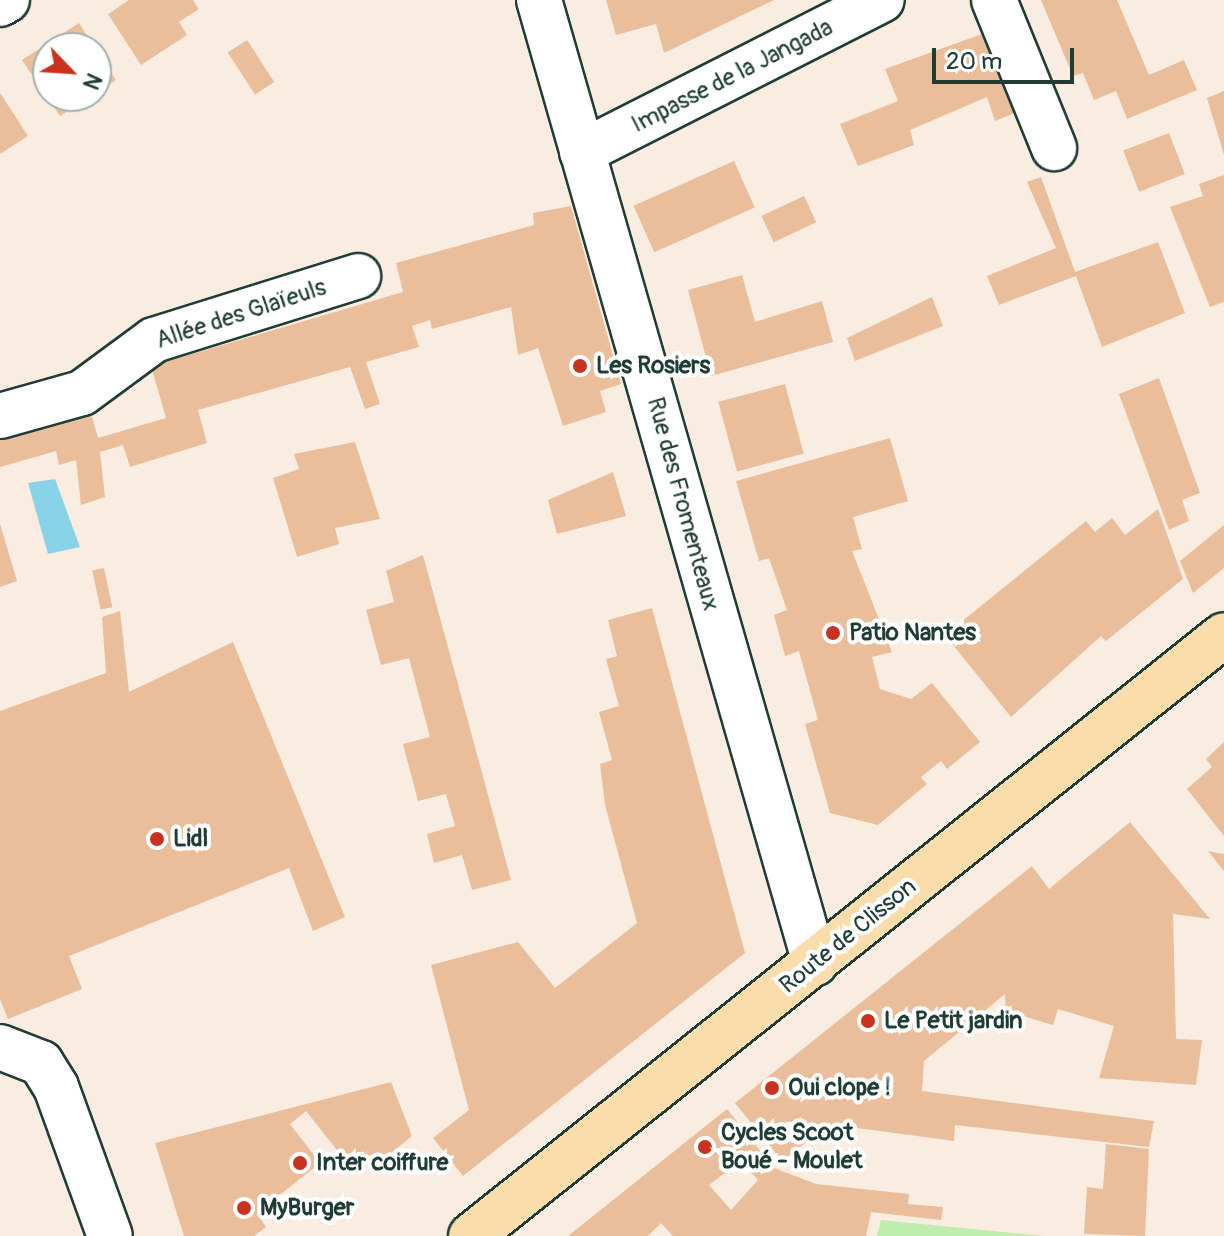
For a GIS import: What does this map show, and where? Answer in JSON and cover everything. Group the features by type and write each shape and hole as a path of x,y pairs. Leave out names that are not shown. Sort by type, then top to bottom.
{"main road":[{"name":"Route de Clisson","path":"471,1236 1224,635"}],"street":[{"path":"0,4 7,0"},
{"name":"Rue des Fromenteaux","path":"539,0 815,963"},
{"name":"Impasse de la Jangada","path":"582,152 882,0"},
{"path":"994,0 1054,148"},
{"name":"Allée des Glaïeuls","path":"0,416 82,393 154,340 358,276"},
{"path":"0,1047 41,1063 74,1135 110,1236"}],"green space":[{"path":"881,1220 1043,1236 877,1236"}],"water":[{"path":"55,479 80,547 48,554 28,483"}],"building":[{"path":"129,0 193,0 199,9 179,22 187,35 141,65 108,14"},
{"path":"606,0 774,0 664,53 656,24 616,35"},
{"path":"1041,0 1117,0 1149,75 1184,60 1197,90 1127,119 1116,91 1094,100 1083,73 1073,76"},
{"path":"79,23 85,32 65,32"},
{"path":"993,30 1017,112 995,121 987,97 910,130 914,145 858,166 840,124 898,101 885,69"},
{"path":"247,40 274,82 255,94 228,53"},
{"path":"32,54 32,75 22,60"},
{"path":"1224,91 1224,155 1207,98"},
{"path":"0,93 28,136 0,154"},
{"path":"1169,133 1185,174 1139,192 1123,151"},
{"path":"734,161 755,208 654,252 634,206"},
{"path":"1224,175 1224,302 1210,307 1170,207 1203,196 1199,184"},
{"path":"1041,177 1075,272 1158,242 1185,313 1102,347 1076,276 999,305 987,276 1056,248 1027,182"},
{"path":"804,196 816,222 774,242 761,216"},
{"path":"571,206 621,384 600,391 606,412 563,426 538,348 518,355 511,307 432,329 430,320 412,326 419,347 366,362 380,404 365,409 350,367 198,410 207,443 130,467 123,445 100,452 105,497 81,505 76,460 59,465 56,451 0,467 0,428 88,403 98,438 166,418 151,366 403,292 396,263 534,225 533,213"},
{"path":"742,275 755,322 822,301 833,342 711,376 688,290"},
{"path":"932,297 943,326 855,361 847,338"},
{"path":"1159,378 1200,493 1182,500 1189,521 1169,530 1119,394"},
{"path":"785,384 804,454 737,471 718,402"},
{"name":"Patio Nantes","path":"890,438 908,501 853,517 862,549 852,551 892,652 872,657 880,689 911,699 932,683 980,742 947,769 941,761 921,777 927,784 878,825 830,813 805,724 818,720 799,651 785,656 774,615 787,610 769,558 759,561 736,481"},
{"path":"355,442 380,519 335,528 339,544 297,557 273,478 299,469 294,454"},
{"path":"613,472 626,516 557,534 548,500"},
{"path":"1158,509 1183,579 1106,641 1101,636 1011,717 945,635 1086,521 1095,532 1112,518 1125,535"},
{"path":"0,524 17,581 0,587"},
{"path":"1224,525 1224,568 1193,593 1180,561"},
{"path":"423,555 511,880 472,890 462,855 434,863 427,834 455,826 446,794 418,801 403,744 430,737 409,658 381,665 366,610 394,602 386,571"},
{"path":"104,568 112,607 101,610 92,570"},
{"path":"652,608 745,953 463,1176 433,1138 469,1110 431,965 518,942 555,988 637,923 605,805 600,764 612,760 599,712 619,706 606,659 617,656 608,620"},
{"name":"Lidl","path":"120,611 129,692 233,642 345,917 313,931 289,868 69,956 82,989 8,1019 0,999 0,711 106,673 102,617"},
{"path":"1224,742 1224,836 1187,789 1212,767 1206,759"},
{"path":"1130,822 1210,919 1173,914 1176,1039 1202,1040 1196,1085 1099,1078 1114,1026 1058,1009 1053,1025 1006,1011 1005,994 924,1061 922,1091 1154,1121 1149,1147 955,1125 954,1141 850,1127 849,1136 821,1143 817,1134 782,1161 735,1103 1032,866 1049,889"},
{"path":"1208,851 1224,854 1224,871"},
{"path":"391,1082 412,1136 375,1166 363,1151 348,1164 306,1111 290,1124 320,1163 257,1213 266,1227 254,1236 184,1236 155,1143"},
{"path":"727,1109 774,1168 816,1184 909,1194 908,1204 943,1207 941,1220 871,1212 866,1236 673,1236 661,1223 648,1236 568,1236","holes":["741,1161 758,1180 731,1210 709,1185"]},
{"path":"1106,1144 1149,1149 1145,1236 1084,1234 1087,1187 1103,1189"}],"place":[{"name":"Les Rosiers","path":"580,366"},
{"name":"Patio Nantes","path":"833,633"},
{"name":"Lidl","path":"157,839"},
{"name":"Le Petit jardin","path":"868,1021"},
{"name":"Oui clope !","path":"772,1088"},
{"name":"Cycles Scoot Boué - Moulet","path":"705,1147"},
{"name":"Inter coiffure","path":"300,1163"},
{"name":"MyBurger","path":"244,1208"}]}
